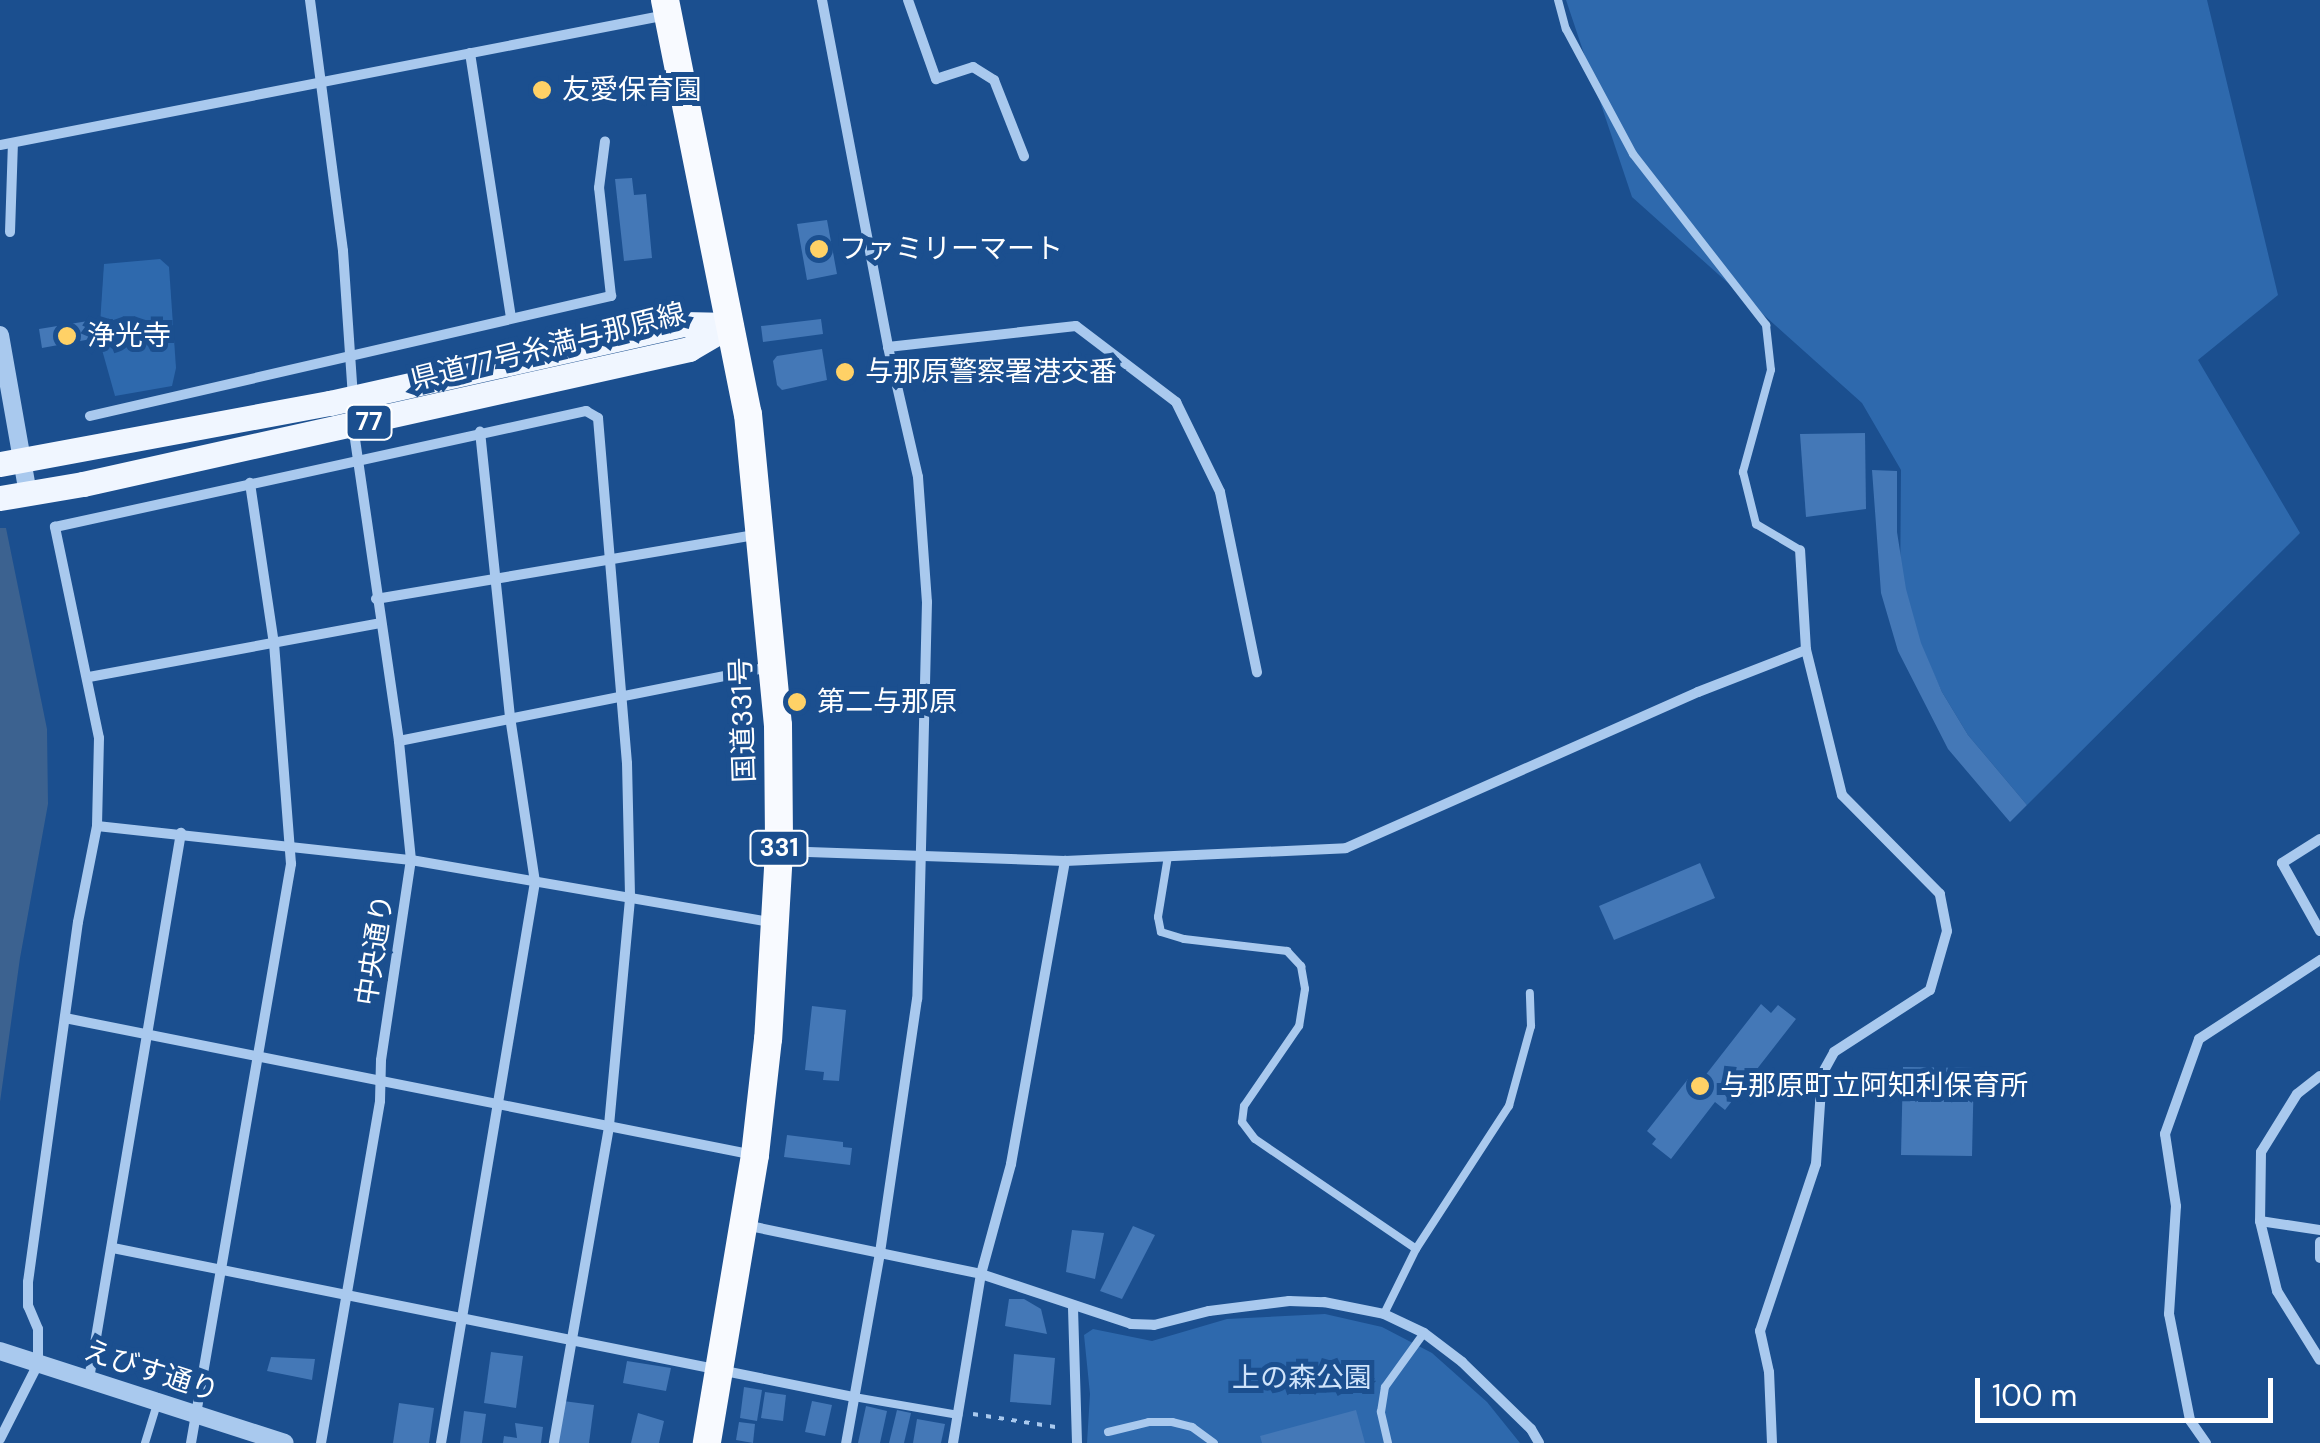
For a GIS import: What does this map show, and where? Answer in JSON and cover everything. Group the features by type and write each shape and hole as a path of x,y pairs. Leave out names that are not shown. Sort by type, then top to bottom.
{"highway":[{"name":"国道331号","path":"666,7 748,414 775,666 779,851 755,1155 707,1443"}],"main road":[{"name":"県道77号糸満与那原線","path":"12,463 353,398 683,324 730,325"},
{"name":"県道77号糸満与那原線","path":"0,498 353,425 689,349 730,325"}],"street":[{"name":"中央通り","path":"310,0 343,250 357,462 399,741 411,860 381,1081 321,1443"},
{"path":"822,0 888,347 918,478 927,602 917,999 880,1253 846,1443"},
{"path":"908,0 936,79 973,68 994,80 1024,156"},
{"path":"0,145 470,53 666,7"},
{"path":"470,53 511,318"},
{"path":"90,416 611,296 599,188 605,141"},
{"path":"10,232 13,142"},
{"path":"888,347 1076,326 1176,402 1220,492 1257,672"},
{"path":"0,335 12,463 28,494"},
{"path":"0,1440 38,1364 38,1329 28,1306 28,1282 97,826 98,738 89,677 55,527 586,411 598,418 621,694 630,898 609,1126 569,1336 554,1443"},
{"path":"440,1443 534,882 510,717 480,432"},
{"path":"191,1443 292,844 274,644 250,483"},
{"path":"376,598 762,534"},
{"path":"1772,1443 1769,1372 1760,1331 1816,1164 1822,1074 1834,1052 1930,990 1948,931 1940,894 1842,795 1806,650 1800,550"},
{"path":"89,677 380,623"},
{"path":"779,851 1064,861 1346,848 1698,692 1806,650"},
{"path":"399,741 775,666"},
{"path":"97,826 292,844 411,860 775,923"},
{"path":"89,1379 182,833"},
{"path":"2320,839 2282,863 2320,931"},
{"path":"953,1443 982,1274 1011,1164 1064,861"},
{"path":"2206,1443 2190,1420 2168,1314 2176,1206 2165,1134 2199,1039 2320,960"},
{"path":"65,1018 755,1155"},
{"path":"2320,1076 2297,1094 2261,1152 2260,1221 2277,1291 2320,1360"},
{"path":"2260,1221 2320,1230"},
{"path":"744,1225 982,1274 1073,1308 1130,1324 1154,1324 1209,1310 1288,1301 1324,1302 1384,1314 1424,1334 1492,1390 1531,1429 1539,1443"},
{"path":"2320,1242 2320,1258"},
{"path":"114,1248 569,1336 854,1397"},
{"path":"1073,1308 1077,1437"},
{"name":"えびす通り","path":"9,1354 284,1443"}],"lane":[{"path":"1558,0 1566,29 1633,154 1766,326 1771,370 1743,472 1756,524 1800,550"},
{"path":"1168,856 1158,917 1162,932 1184,939 1287,950 1301,966 1306,988 1299,1026 1244,1106 1242,1122 1255,1139 1416,1248"},
{"path":"1384,1314 1416,1248 1510,1106 1531,1026 1530,992"},
{"path":"1388,1443 1381,1412 1385,1387 1424,1334"},
{"path":"854,1397 958,1413"},
{"path":"145,1443 158,1401"},
{"path":"1108,1432 1172,1422 1192,1427 1214,1443"}],"path":[{"path":"958,1413 1077,1437"}],"green space":[{"path":"1566,0 2207,0 2278,295 2198,360 2300,533 2027,805 1968,735 1942,692 1900,601 1901,470 1862,403 1632,197"},
{"path":"160,259 169,267 176,368 172,386 115,396 99,339 104,264"},
{"name":"上の森公園","path":"1325,1314 1382,1327 1432,1353 1487,1402 1520,1443 1087,1443 1090,1394 1084,1335 1093,1329 1152,1341 1227,1319"}],"shaded area":[{"path":"0,528 6,528 47,729 48,804 20,958 0,1102"}],"building":[{"path":"632,178 634,195 646,194 652,258 624,261 615,179"},
{"path":"827,220 837,274 807,280 797,224"},
{"path":"821,319 823,334 763,342 761,326"},
{"path":"88,321 91,339 42,348 39,329"},
{"path":"822,349 827,380 782,390 777,385 773,361 777,356"},
{"path":"1865,433 1866,509 1806,517 1800,434"},
{"path":"1872,470 1897,471 1897,532 1906,589 1921,643 1942,692 1968,735 2027,805 2010,822 1948,749 1898,651 1881,593"},
{"path":"1700,863 1715,898 1614,940 1599,906"},
{"path":"1761,1004 1771,1013 1778,1005 1796,1019 1725,1110 1715,1102 1671,1159 1652,1144 1656,1139 1647,1131 1688,1079 1697,1086"},
{"path":"812,1006 846,1010 839,1081 823,1080 824,1072 805,1070"},
{"path":"1903,1067 1974,1068 1972,1156 1901,1155"},
{"path":"787,1135 843,1142 843,1147 852,1148 850,1165 784,1157"},
{"path":"1133,1226 1155,1235 1122,1299 1100,1291"},
{"path":"1072,1230 1104,1233 1095,1279 1066,1272"},
{"path":"1009,1299 1024,1299 1041,1309 1047,1334 1005,1326"},
{"path":"491,1352 523,1356 516,1408 484,1403"},
{"path":"1014,1354 1055,1358 1051,1405 1010,1402"},
{"path":"271,1357 315,1359 312,1380 267,1371"},
{"path":"627,1361 671,1368 666,1391 623,1383"},
{"path":"744,1387 762,1390 757,1421 740,1418"},
{"path":"765,1392 786,1395 783,1421 761,1418"},
{"path":"563,1401 594,1405 589,1443 558,1443"},
{"path":"812,1401 832,1405 825,1436 805,1432"},
{"path":"399,1403 434,1408 429,1443 393,1443"},
{"path":"866,1406 887,1411 880,1443 858,1443"},
{"path":"897,1410 911,1413 904,1443 889,1443"},
{"path":"1356,1410 1365,1443 1262,1443 1260,1436"},
{"path":"464,1411 486,1414 482,1443 460,1443"},
{"path":"638,1413 664,1421 659,1443 631,1443"},
{"path":"917,1419 945,1424 941,1443 913,1443"},
{"path":"739,1422 755,1424 753,1443 736,1440"},
{"path":"515,1423 543,1427 541,1443 503,1443 504,1436 517,1438"}],"place":[{"name":"友愛保育園","path":"542,90"},
{"name":"ファミリーマート","path":"819,249"},
{"name":"浄光寺","path":"67,336"},
{"name":"与那原警察署港交番","path":"845,372"},
{"name":"第二与那原","path":"797,702"},
{"name":"与那原町立阿知利保育所","path":"1700,1086"}]}
